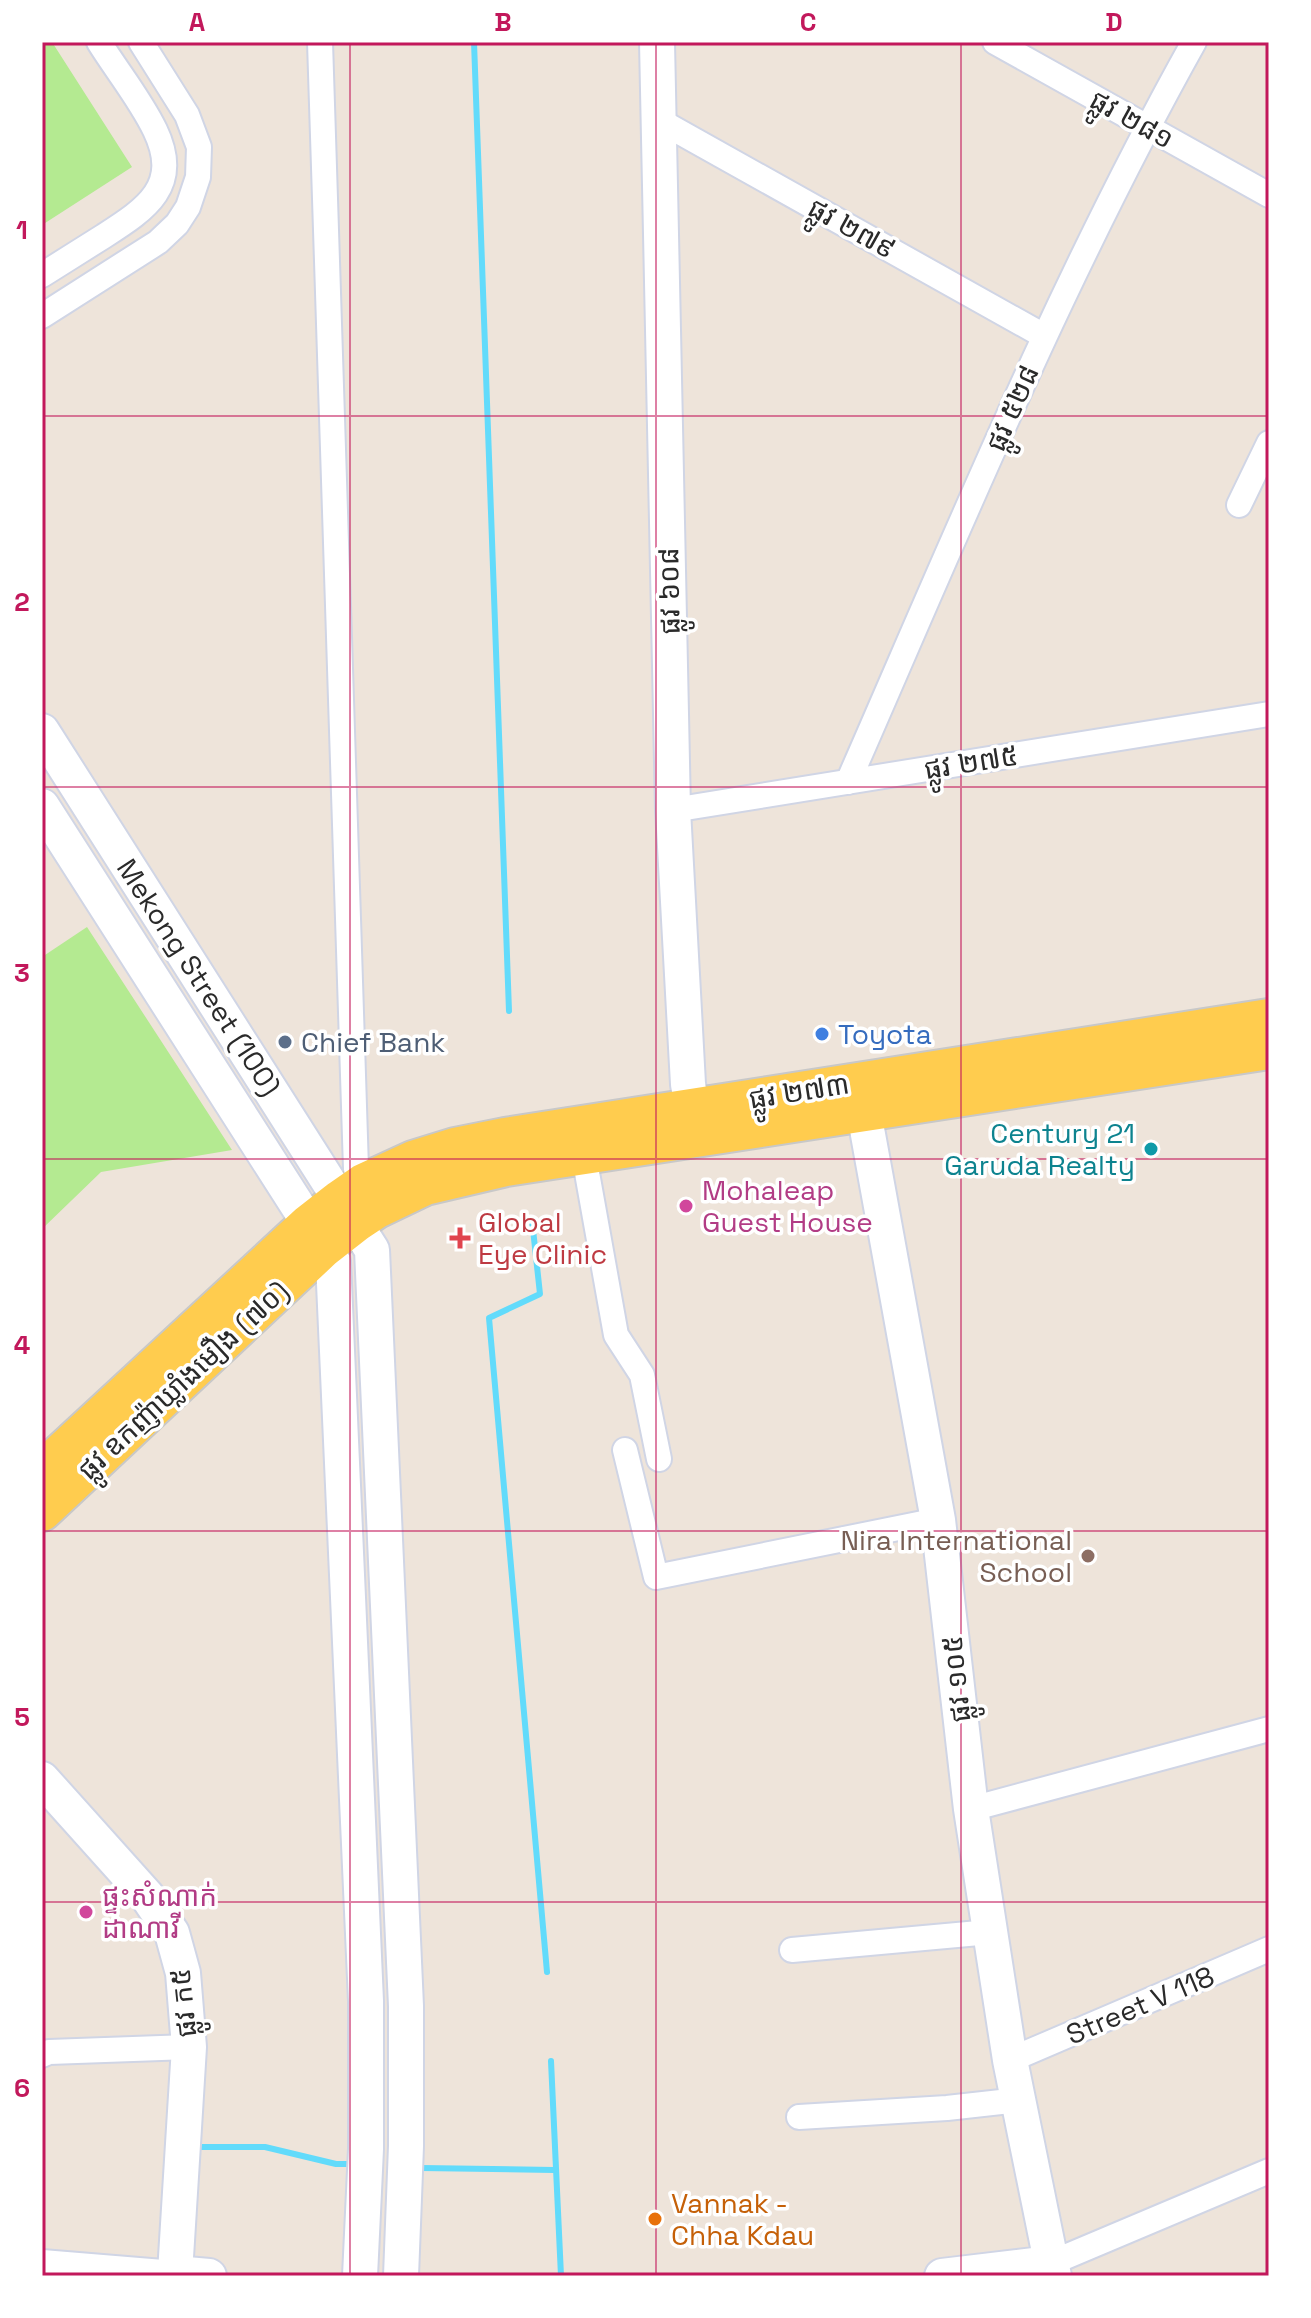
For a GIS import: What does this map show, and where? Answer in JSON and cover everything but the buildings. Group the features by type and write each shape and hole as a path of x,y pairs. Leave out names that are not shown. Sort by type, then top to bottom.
{"main road":[{"name":"ផ្លូវ ២៧៣","path":"1117,1058 1269,1018"},
{"name":"ផ្លូវ ២៧៣","path":"359,1203 413,1160 455,1147 694,1123 1117,1058 1269,1050"},
{"name":"ផ្លូវ ២៧៣","path":"359,1203 461,1176 584,1156 694,1123"},
{"path":"316,1236 359,1203"},
{"name":"ផ្លូវ ឧកញ៉ាឃ្លាំងមឿង (៧០)","path":"42,1470 316,1236"},
{"name":"ផ្លូវ ឧកញ៉ាឃ្លាំងមឿង (៧០)","path":"42,1512 316,1236"}],"street":[{"path":"42,275 141,212 155,195 164,174 163,151 154,129 99,42"},
{"path":"42,316 158,242 177,224 188,207 198,177 199,147 187,115 141,42"},
{"path":"320,42 359,1203"},
{"name":"ផ្លូវ ៦០៨","path":"657,42 673,810 688,1084 694,1123"},
{"name":"ផ្លូវ ២៨១","path":"995,42 1269,195"},
{"name":"ផ្លូវ ៥២៨","path":"848,782 1044,336 1146,127 1194,42"},
{"name":"ផ្លូវ ២៧៩","path":"660,121 1044,336"},
{"path":"1239,505 1269,443"},
{"name":"ផ្លូវ ២៧៥","path":"673,810 1269,714"},
{"name":"Mekong Street (100)","path":"42,731 359,1203 372,1250 406,2006 406,2146 401,2276"},
{"name":"Mekong Street (100)","path":"42,806 333,1261 366,2001 366,2149 360,2276"},
{"name":"ផ្លូវ ១០៥","path":"861,1097 938,1520 971,1809 1010,2060 1052,2270"},
{"path":"584,1156 616,1335 642,1375 659,1459"},
{"path":"625,1450 656,1577 938,1520"},
{"path":"971,1809 1269,1729"},
{"name":"ផ្លូវ ក៥","path":"42,1779 147,1896 172,1933 183,1973 189,2047 175,2275"},
{"path":"792,1950 990,1932"},
{"name":"Street V 118","path":"1010,2060 1269,1949"},
{"path":"42,2055 49,2052 189,2047"},
{"path":"799,2117 947,2108 1019,2100"},
{"path":"942,2276 1052,2270 1269,2171"},
{"path":"42,2262 209,2276"}],"green space":[{"path":"42,42 52,42 132,167 42,225"},
{"path":"87,927 232,1150 101,1172 42,1229 42,957"}],"waterway":[{"path":"474,42 509,1011"},
{"path":"532,1220 540,1294 489,1318 547,1972"},
{"path":"551,2061 561,2276"},
{"path":"199,2147 265,2147 336,2164 354,2164"},
{"path":"421,2168 554,2170"}],"place":[{"name":"Toyota","path":"822,1034"},
{"name":"Chief Bank","path":"285,1042"},
{"name":"Century 21 Garuda Realty","path":"1151,1149"},
{"name":"Mohaleap Guest House","path":"686,1206"},
{"name":"Global Eye Clinic","path":"460,1238"},
{"name":"Nira International School","path":"1088,1556"},
{"name":"ផ្ទះសំណាក់ ដាណាវី","path":"86,1912"},
{"name":"Vannak - Chha Kdau","path":"655,2219"}]}
